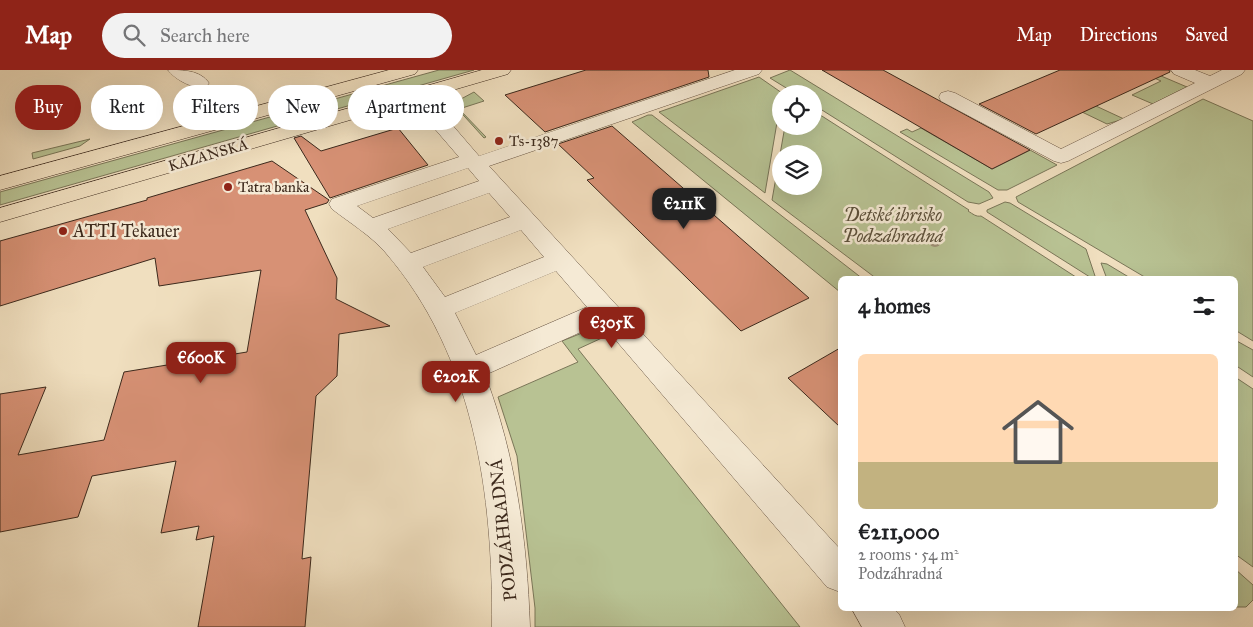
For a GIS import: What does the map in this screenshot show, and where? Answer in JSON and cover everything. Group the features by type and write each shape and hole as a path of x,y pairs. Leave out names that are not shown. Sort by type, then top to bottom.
{"main road":[{"name":"KAZANSKÁ","path":"0,182 401,77 502,70"},
{"name":"KAZANSKÁ","path":"0,215 401,77"}],"street":[{"path":"177,70 200,83"},
{"name":"PODZÁHRADNÁ","path":"510,627 508,549 503,499 495,450 469,370 440,309 408,263 392,246 340,204 753,70"},
{"path":"1180,70 1212,83"},
{"path":"948,97 1061,157 1236,70"},
{"path":"401,77 473,162 838,573"},
{"path":"370,227 493,184"},
{"path":"408,263 525,220"},
{"path":"440,309 561,260"},
{"path":"469,370 606,310"},
{"path":"872,611 886,627"}],"green space":[{"path":"439,70 474,70 421,85 385,85"},
{"path":"790,70 814,85 781,85 770,78"},
{"path":"1136,70 1147,70 1187,87 1153,104 1132,95 1161,81"},
{"path":"759,77 772,86 772,135 775,135 765,193 659,112"},
{"path":"822,90 989,192 993,198 979,204 968,202 822,110"},
{"path":"474,92 484,101 464,107 464,97"},
{"path":"348,95 348,106 338,109 338,98"},
{"path":"1203,99 1253,121 1253,341 1238,332 1238,276 1143,276 1018,202 1016,197"},
{"path":"1096,106 1124,119 1107,124 1082,112"},
{"path":"464,114 486,137 484,138 464,116"},
{"path":"652,115 859,276 838,276 838,290 632,122"},
{"name":"Detské ihrisko Podzáhradná","path":"822,116 971,213 981,216 1074,276 873,276 772,200 773,195 822,195 822,145 782,145 783,135 822,135"},
{"path":"268,118 268,129 0,205 0,192 223,130 258,130 258,120"},
{"path":"921,128 992,169 1030,150 1057,165 1007,190 998,190 900,132 907,129 912,132"},
{"path":"90,139 80,146 33,159 32,153"},
{"path":"1005,202 1010,203 1086,249 1095,276 1088,276 987,212 987,210"},
{"path":"1101,263 1107,264 1127,276 1106,276"},
{"path":"587,331 595,331 604,337 578,349 800,627 535,627 535,608 517,456 498,397 578,362 562,341"},
{"path":"1238,342 1253,350 1253,377 1238,367"},
{"path":"1238,379 1253,389 1253,567 1238,556"},
{"path":"1238,572 1253,585 1253,600 1246,607 1238,607"}],"building":[{"path":"586,70 708,70 709,77 545,132 505,95"},
{"path":"822,70 883,70 1030,150 992,169"},
{"path":"1060,70 1169,70 1170,72 1036,134 979,104"},
{"path":"612,126 809,298 741,331 587,180 594,178 558,144"},
{"path":"391,130 400,130 428,165 330,198 294,138 301,136 321,151"},
{"path":"272,161 329,200 327,203 305,210 337,278 336,299 390,326 339,334 337,376 316,396 302,559 311,557 305,627 198,627 214,536 196,540 199,526 161,533 176,461 92,476 78,517 0,532 0,394 46,387 18,455 104,440 124,372 247,352 261,270 159,286 155,258 0,306 0,241 147,200 147,198"},
{"path":"838,349 838,425 788,378"}],"place":[{"name":"Ts-1387","path":"499,141"},
{"name":"Tatra banka","path":"228,187"},
{"name":"ATTI Tekauer","path":"63,231"}]}
